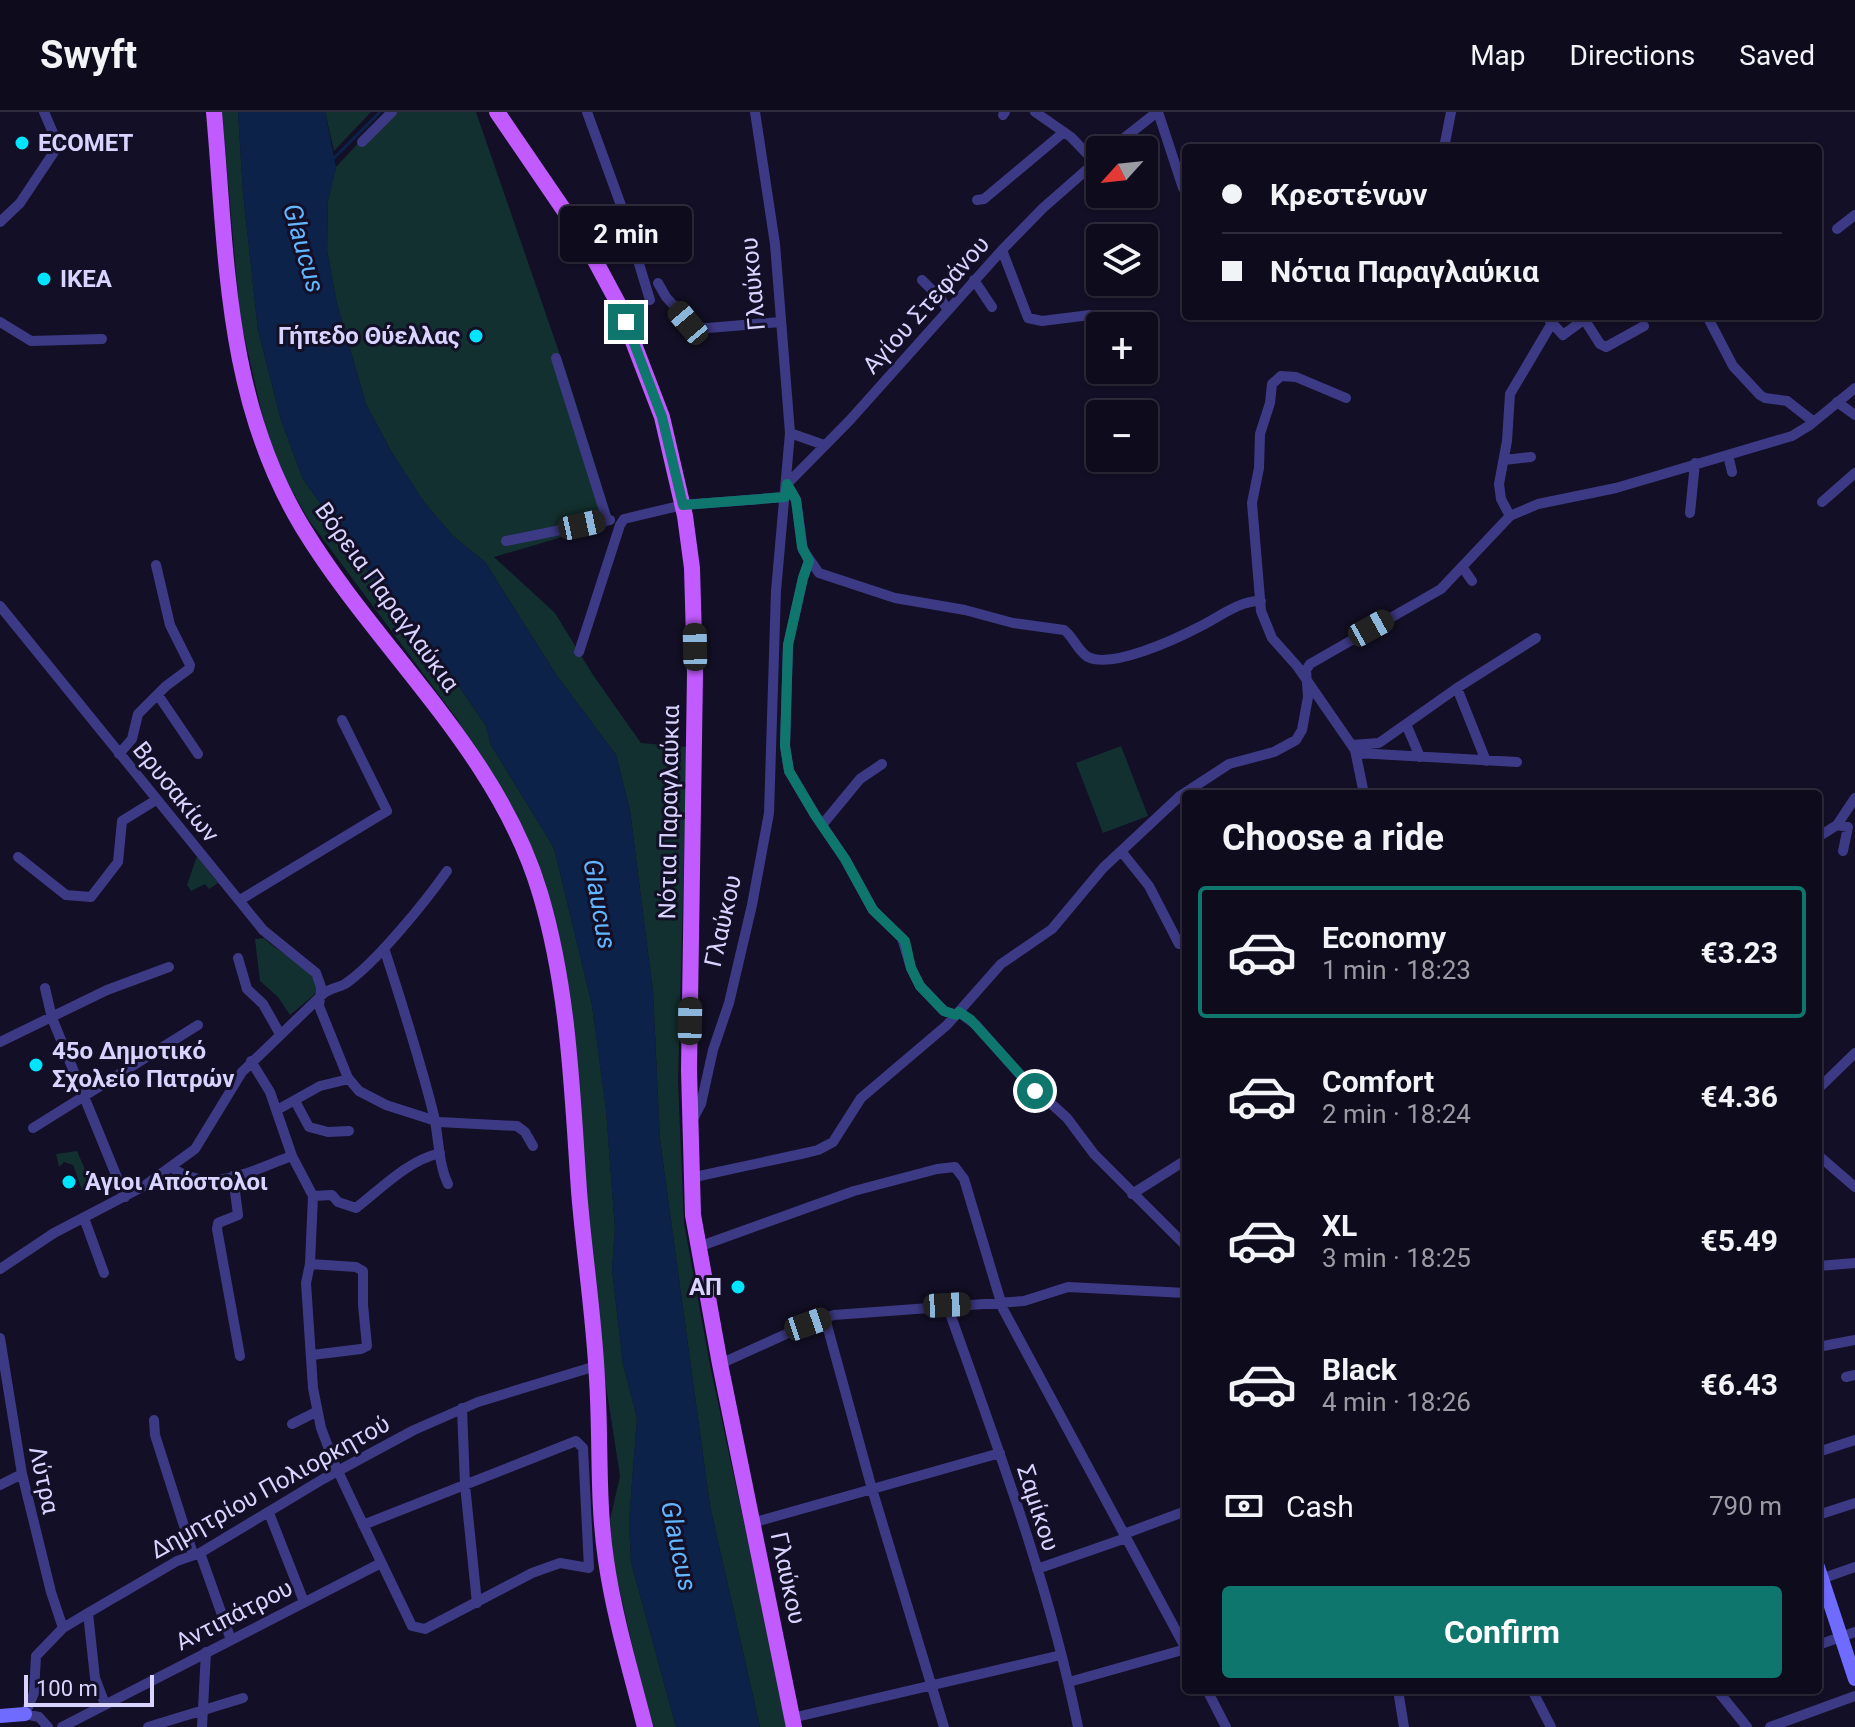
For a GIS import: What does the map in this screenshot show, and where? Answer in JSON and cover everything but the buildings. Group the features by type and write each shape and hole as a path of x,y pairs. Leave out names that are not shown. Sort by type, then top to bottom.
{"main road":[{"name":"Βόρεια Παραγλαύκια","path":"214,112 229,289 239,365 266,456 319,553 371,625 449,722 509,815 540,893 555,954 570,1055 579,1194 596,1366 606,1562 645,1727"},
{"name":"Νότια Παραγλαύκια","path":"497,112 583,238 619,305 662,417 683,505 692,568 695,674 689,1128"},
{"name":"Γλαύκου","path":"689,1128 690,1178 698,1247 793,1722"}],"street":[{"path":"0,222 20,203 56,149 57,142 44,112"},
{"path":"362,142 392,112"},
{"path":"587,112 623,211 650,300"},
{"name":"Γλαύκου","path":"689,1128 701,1104 713,1050 729,1003 768,828 776,591 790,433 775,244 755,112"},
{"path":"1035,112 1086,150"},
{"path":"1127,136 1158,112 1182,185"},
{"path":"1445,144 1451,112"},
{"path":"977,200 984,199 1064,132"},
{"name":"Αγίου Στεφάνου","path":"787,484 850,420 1002,250 1086,170"},
{"path":"1837,229 1855,215"},
{"path":"1002,250 1028,318 1035,321 1086,315"},
{"path":"922,280 947,309"},
{"path":"974,280 992,307"},
{"path":"658,283 666,297 695,329 781,322"},
{"path":"1510,516 1499,490 1512,388 1549,320 1563,335 1582,321 1586,322 1603,347 1644,326"},
{"path":"1709,320 1733,366 1760,395 1786,400 1814,422"},
{"path":"0,322 31,341 102,339"},
{"path":"556,358 607,520"},
{"path":"1346,398 1288,375 1281,376 1272,384 1258,446 1259,470 1252,503 1261,601 1267,630 1308,681 1354,749 1363,790"},
{"path":"1188,790 1234,762 1274,752 1296,740 1303,728 1308,697 1307,669 1317,659 1438,591 1510,516 1547,501 1607,491 1792,436 1855,388"},
{"path":"1837,402 1855,415"},
{"path":"790,433 824,445"},
{"path":"1728,455 1732,472"},
{"path":"1504,460 1531,457"},
{"path":"1690,513 1695,463"},
{"path":"1822,502 1855,473"},
{"path":"787,484 796,500 802,547 819,573 895,598 965,610 1013,623 1064,630 1082,652 1100,660 1120,658 1195,629 1248,602 1261,601"},
{"path":"506,541 607,520 623,520 683,505 785,497"},
{"path":"579,652 623,520"},
{"path":"809,561 788,645 785,746 789,771 845,859 873,910 905,941 911,968 920,986 944,1011 958,1014 976,1025 1035,1091 1063,1114 1087,1147 1182,1242"},
{"path":"119,754 132,739 138,714 190,665 170,625 156,565"},
{"path":"1463,568 1472,581"},
{"name":"Βρυσακίων","path":"0,606 271,938 316,973 321,985 319,1006 349,1079"},
{"path":"1354,749 1377,744 1536,638"},
{"path":"1457,688 1486,761"},
{"path":"158,695 198,754"},
{"path":"240,900 387,811 342,720"},
{"path":"1406,724 1420,757"},
{"path":"1354,749 1420,757 1517,762"},
{"path":"822,825 860,779 882,764"},
{"path":"690,1178 801,1154 829,1144 837,1137 861,1098 958,1014 1004,961 1052,929 1089,883 1182,794"},
{"path":"1822,834 1837,825 1855,798"},
{"path":"18,857 66,895 91,897 118,862 122,821 156,800"},
{"path":"1837,825 1848,827 1843,851"},
{"path":"1121,851 1149,886 1179,944"},
{"path":"0,1269 41,1241 125,1197 171,1167 202,1141 228,1090 251,1061 319,997 332,988 344,985 384,948 447,871"},
{"path":"384,948 414,1042 448,1184"},
{"path":"238,958 247,989 263,1004 280,1034"},
{"path":"0,1042 107,990 169,967"},
{"path":"45,988 52,1018 125,1197"},
{"path":"33,1128 198,1025"},
{"path":"1822,1085 1855,1053"},
{"path":"251,1061 265,1081 292,1156 313,1196 306,1288 316,1412 338,1471 363,1525 381,1563 412,1626 425,1629 532,1573 560,1563 589,1568 583,1448 576,1441 363,1525"},
{"path":"277,1110 320,1086 349,1079 359,1091 377,1101 435,1121 517,1126 525,1132 533,1146"},
{"path":"295,1101 309,1127 328,1132 349,1131"},
{"path":"313,1196 332,1195 338,1202 356,1208 409,1166 426,1156 440,1153"},
{"path":"171,1167 203,1182 233,1176 292,1156"},
{"path":"1822,1158 1855,1187"},
{"path":"1132,1194 1182,1163"},
{"path":"698,1247 854,1191 955,1167 964,1179 1000,1301 1182,1642"},
{"path":"233,1176 238,1215 218,1223 217,1229 240,1356"},
{"path":"84,1218 104,1273"},
{"path":"1822,1266 1855,1263"},
{"path":"310,1264 356,1267 363,1271 367,1346 312,1355"},
{"path":"720,1364 825,1318 947,1305 1024,1301 1068,1287 1182,1293"},
{"name":"Σαμίκου","path":"947,1305 1000,1453 1037,1569 1069,1682 1078,1727"},
{"path":"825,1318 872,1489 944,1727"},
{"name":"Λύτρα","path":"0,1338 22,1474 47,1578 63,1628"},
{"path":"1822,1346 1855,1340"},
{"name":"Δημητρίου Πολιορκητού","path":"25,1714 34,1693 36,1656 63,1628 338,1471 462,1408 596,1366"},
{"path":"462,1408 465,1485 477,1603"},
{"path":"292,1424 316,1412"},
{"path":"154,1420 155,1435 231,1640"},
{"path":"1822,1451 1855,1440"},
{"path":"752,1523 1000,1453"},
{"path":"0,1485 22,1474"},
{"path":"1822,1514 1855,1503"},
{"path":"269,1513 304,1602"},
{"path":"1037,1569 1182,1513"},
{"name":"Αντιπάτρου","path":"62,1727 381,1563"},
{"path":"1822,1574 1855,1567"},
{"path":"1822,1581 1848,1634 1855,1679"},
{"path":"88,1613 95,1678 105,1704"},
{"path":"1822,1644 1848,1634"},
{"path":"1069,1682 1182,1650"},
{"path":"202,1727 206,1652"},
{"path":"793,1722 1061,1655"},
{"path":"1209,1694 1226,1727"},
{"path":"1399,1694 1404,1727"},
{"path":"1534,1694 1551,1727"},
{"path":"1720,1694 1747,1727"},
{"path":"1770,1727 1855,1696"},
{"path":"151,1727 243,1698"},
{"path":"0,1716 25,1714 39,1717 48,1727"}],"green space":[{"path":"222,112 238,112 243,193 258,330 281,420 303,479 407,625 452,676 486,726 491,745 554,848 592,1005 606,1109 615,1229 612,1269 623,1364 637,1418 629,1521 631,1562 676,1727 651,1727 612,1557 610,1520 620,1476 597,1328 577,1077 535,873 457,719 308,519 282,473 267,435 240,318"},
{"path":"325,112 371,112 334,151"},
{"path":"387,112 476,112 569,381 613,522 494,557 555,613 593,675 641,743 687,747 678,1081 684,1223 711,1370 788,1727 760,1727 710,1506 660,1140 653,992 630,811 616,755 557,676 485,562 453,536 424,502 392,453 366,404 337,304 327,250 328,200 336,167"},
{"path":"1121,746 1148,816 1103,833 1076,763"},
{"path":"197,856 218,883 209,889 205,884 191,891 187,885"},
{"path":"264,938 306,970 317,985 314,995 290,1015 278,997 260,981 255,939"},
{"path":"77,1151 92,1186 82,1190 73,1165 64,1162 59,1167 56,1154"}],"water":[{"name":"Glaucus","path":"238,112 325,112 336,167 328,200 327,250 337,304 366,404 392,453 424,502 453,536 485,562 557,676 616,755 630,811 653,992 660,1140 710,1506 760,1727 676,1727 631,1562 629,1521 637,1418 623,1364 612,1269 615,1229 606,1110 592,1005 554,848 491,745 486,726 452,676 407,625 303,479 281,420 258,330 243,193"}],"waterway":[{"path":"332,160 380,112"}],"place":[{"name":"ECOMET","path":"22,143"},
{"name":"IKEA","path":"44,279"},
{"name":"Γήπεδο Θύελλας","path":"476,336"},
{"name":"45ο Δημοτικό Σχολείο Πατρών","path":"36,1065"},
{"name":"Άγιοι Απόστολοι","path":"69,1182"},
{"name":"ΑΠ","path":"738,1287"}],"route":[{"path":"626,322 662,417 683,505 754,497 785,497 787,484 795,495 799,536 809,561 788,645 785,746 789,771 845,859 873,910 905,941 914,975 923,991 944,1011 956,1015 959,1012 971,1020 1035,1091"}]}
